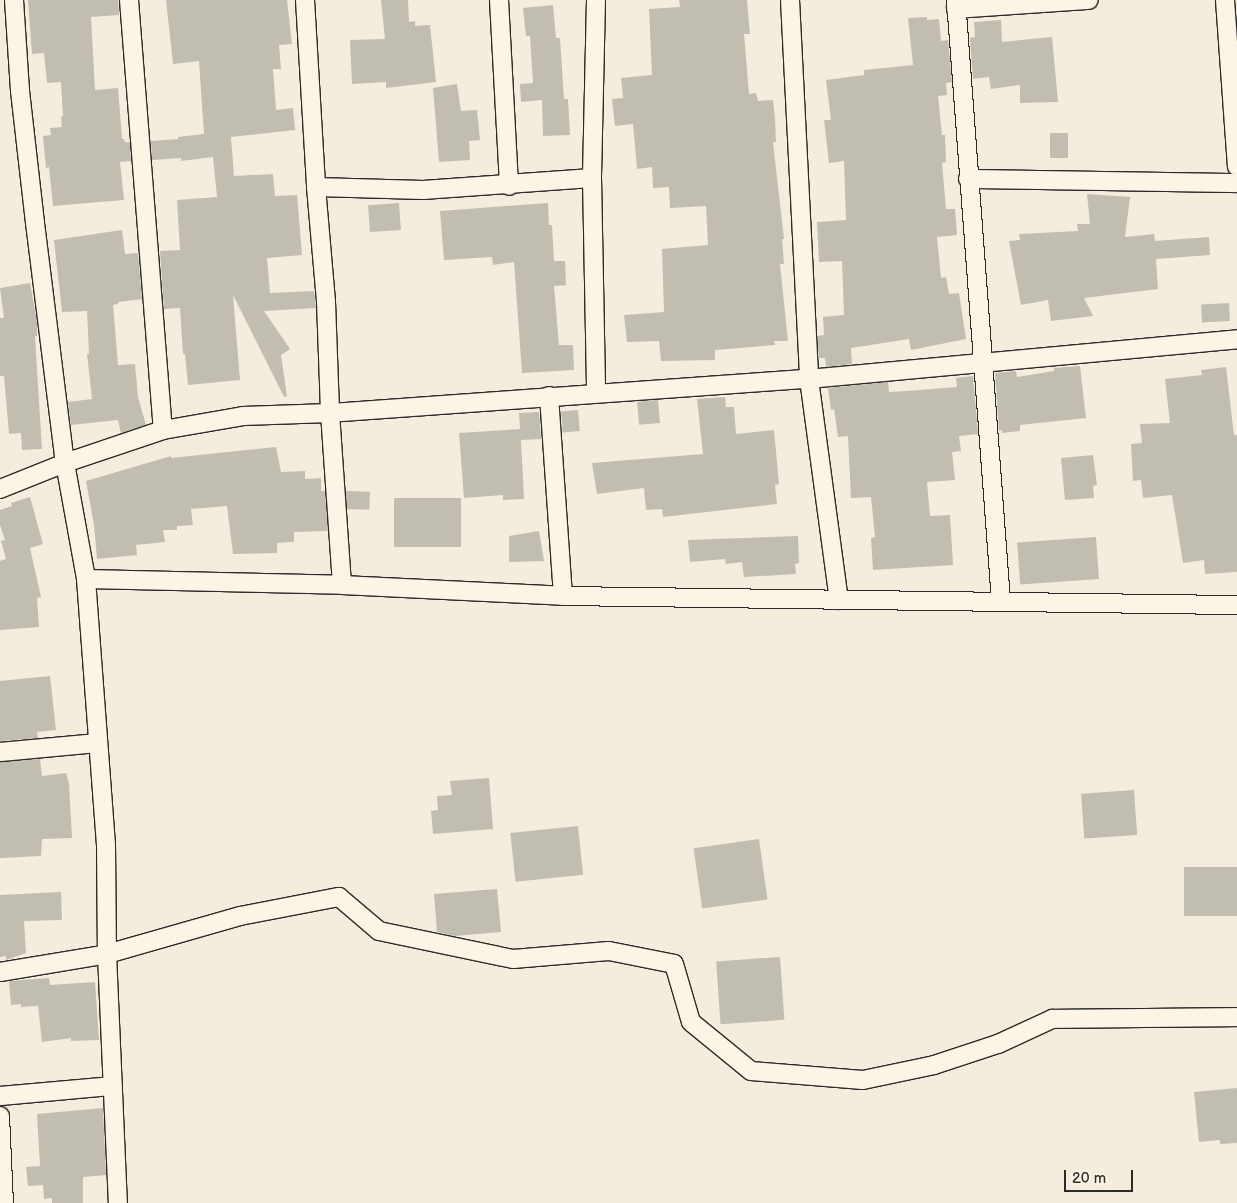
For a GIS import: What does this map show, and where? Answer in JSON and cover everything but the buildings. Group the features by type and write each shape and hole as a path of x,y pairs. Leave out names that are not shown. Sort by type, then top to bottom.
{"street":[{"path":"14,0 20,90 65,462 86,580 106,844 107,954 118,1203"},
{"path":"128,0 163,430"},
{"path":"304,0 316,187 326,302 330,413 342,585"},
{"path":"500,0 509,186"},
{"path":"596,0 592,178 596,393"},
{"path":"790,0 810,379 839,600"},
{"path":"1001,601 956,4 1089,0"},
{"path":"1225,0 1237,167"},
{"path":"316,187 423,190 509,186 592,178"},
{"path":"968,179 1237,183"},
{"path":"0,488 65,462 163,430 243,416 330,413 810,379 1237,339"},
{"path":"549,396 563,596"},
{"path":"86,580 342,585 563,596 1237,605"},
{"path":"0,752 97,744"},
{"path":"0,972 107,954 240,916 339,897 379,931 513,959 610,951 674,964 691,1022 751,1072 863,1080 934,1065 998,1044 1052,1019 1237,1017"},
{"path":"0,1096 113,1086"},
{"path":"0,1116 4,1203"}]}
